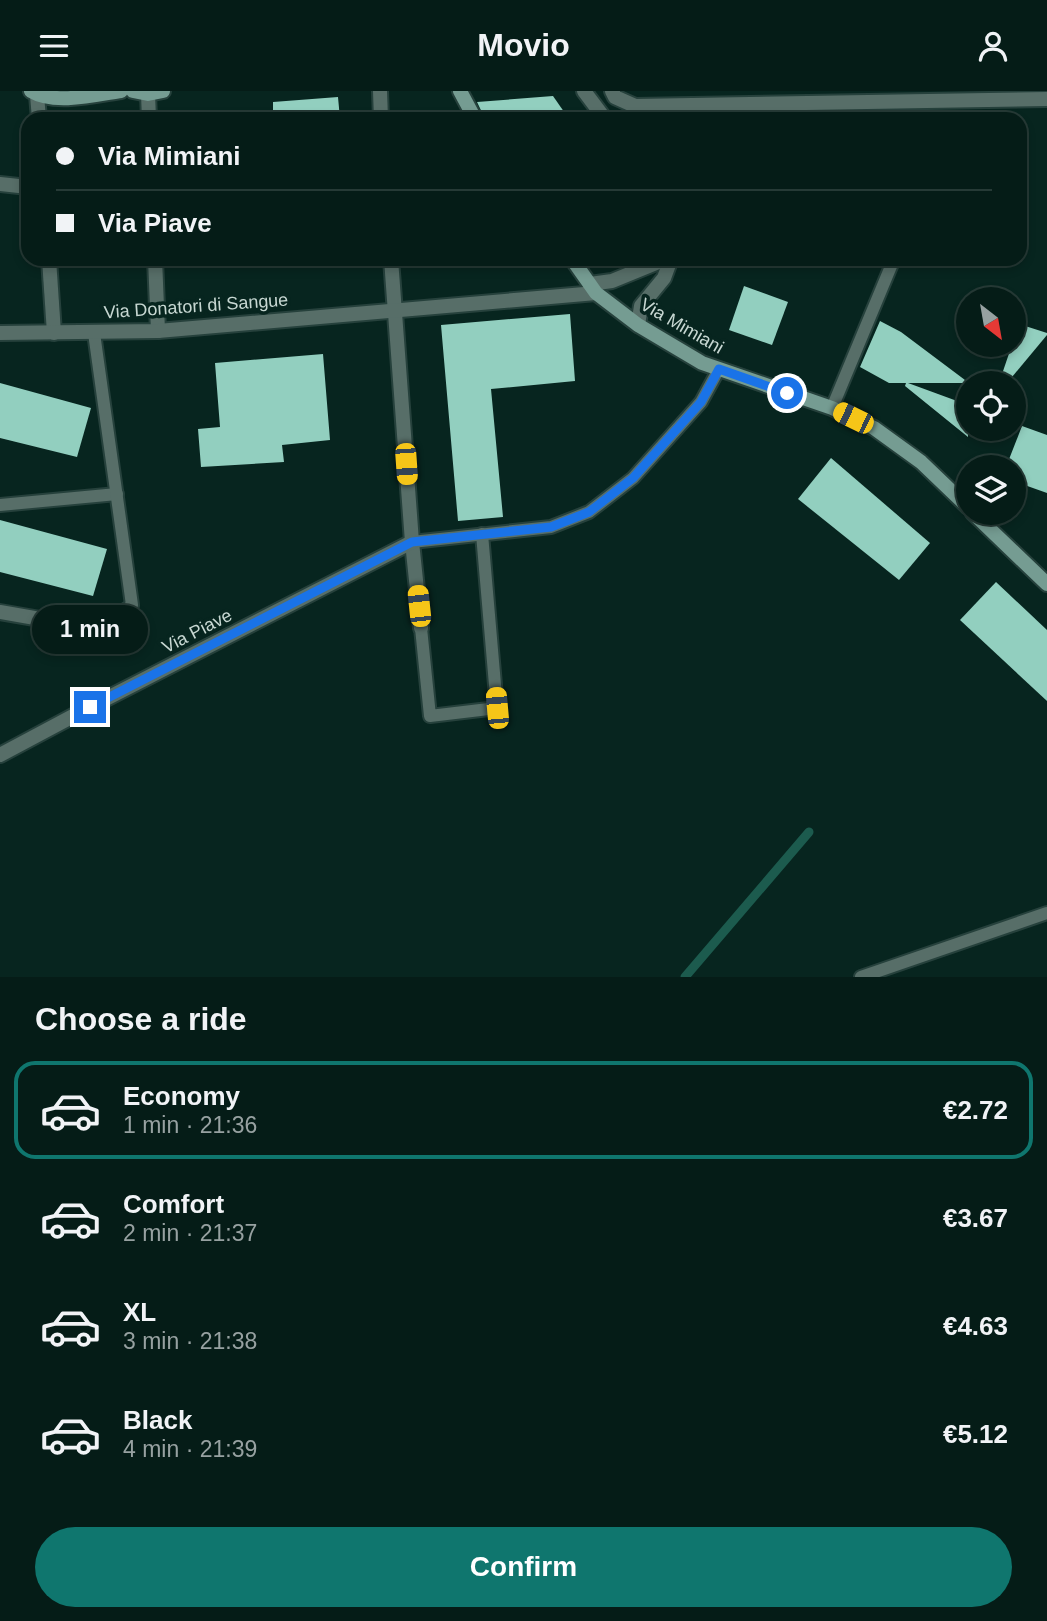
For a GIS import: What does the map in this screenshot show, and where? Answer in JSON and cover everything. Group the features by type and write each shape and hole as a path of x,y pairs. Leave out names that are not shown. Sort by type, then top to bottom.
{"street":[{"path":"38,112 34,93 67,99 121,91"},
{"path":"147,112 141,92 163,91"},
{"path":"380,91 381,112"},
{"path":"460,91 471,112"},
{"path":"583,91 600,112"},
{"path":"612,91 615,97 635,106 825,97 1047,100"},
{"path":"0,184 21,186"},
{"path":"49,266 54,334"},
{"path":"155,266 158,331"},
{"path":"391,266 421,628"},
{"name":"Via Mimiani","path":"577,266 593,288 638,325 702,363 832,408 874,428 921,462 956,496"},
{"name":"Via Donatori di Sangue","path":"0,333 158,331 394,310 593,288 649,266"},
{"path":"638,325 641,306 664,278 668,266"},
{"path":"986,525 1047,584"},
{"name":"Via Piave","path":"0,755 412,542"},
{"path":"0,612 86,627"}],"lane":[{"path":"832,408 891,266"},
{"path":"86,627 113,620 132,605 94,333"},
{"path":"412,542 551,527 589,512 633,478 701,402 719,369"},
{"path":"0,505 117,494"},
{"path":"421,628 430,716 497,708 482,534"},
{"path":"862,977 1047,913"}],"building":[{"path":"553,96 564,112 482,112 477,102"},
{"path":"338,97 339,112 273,112 273,102"},
{"path":"744,286 788,302 772,345 729,330"},
{"path":"570,314 575,381 491,389 503,517 458,521 441,325"},
{"path":"880,321 901,332 956,373 956,383 908,383 956,401 956,427 905,386 906,383 889,383 860,367"},
{"path":"1026,326 1047,333 1017,371 1003,371 1008,357 1026,357"},
{"path":"323,354 330,440 282,445 284,462 201,467 198,429 220,427 215,363"},
{"path":"0,383 91,408 77,457 0,438"},
{"path":"1026,427 1047,435 1047,493 1026,486 1026,455 1011,455 1016,441 1026,441"},
{"path":"831,458 930,543 899,580 798,499"},
{"path":"0,520 107,549 93,596 0,572"},
{"path":"996,582 1047,630 1047,701 960,620"}],"waterway":[{"path":"685,977 809,832"}],"route":[{"path":"90,707 412,542 551,527 589,512 633,478 701,402 719,369 787,393"}]}
